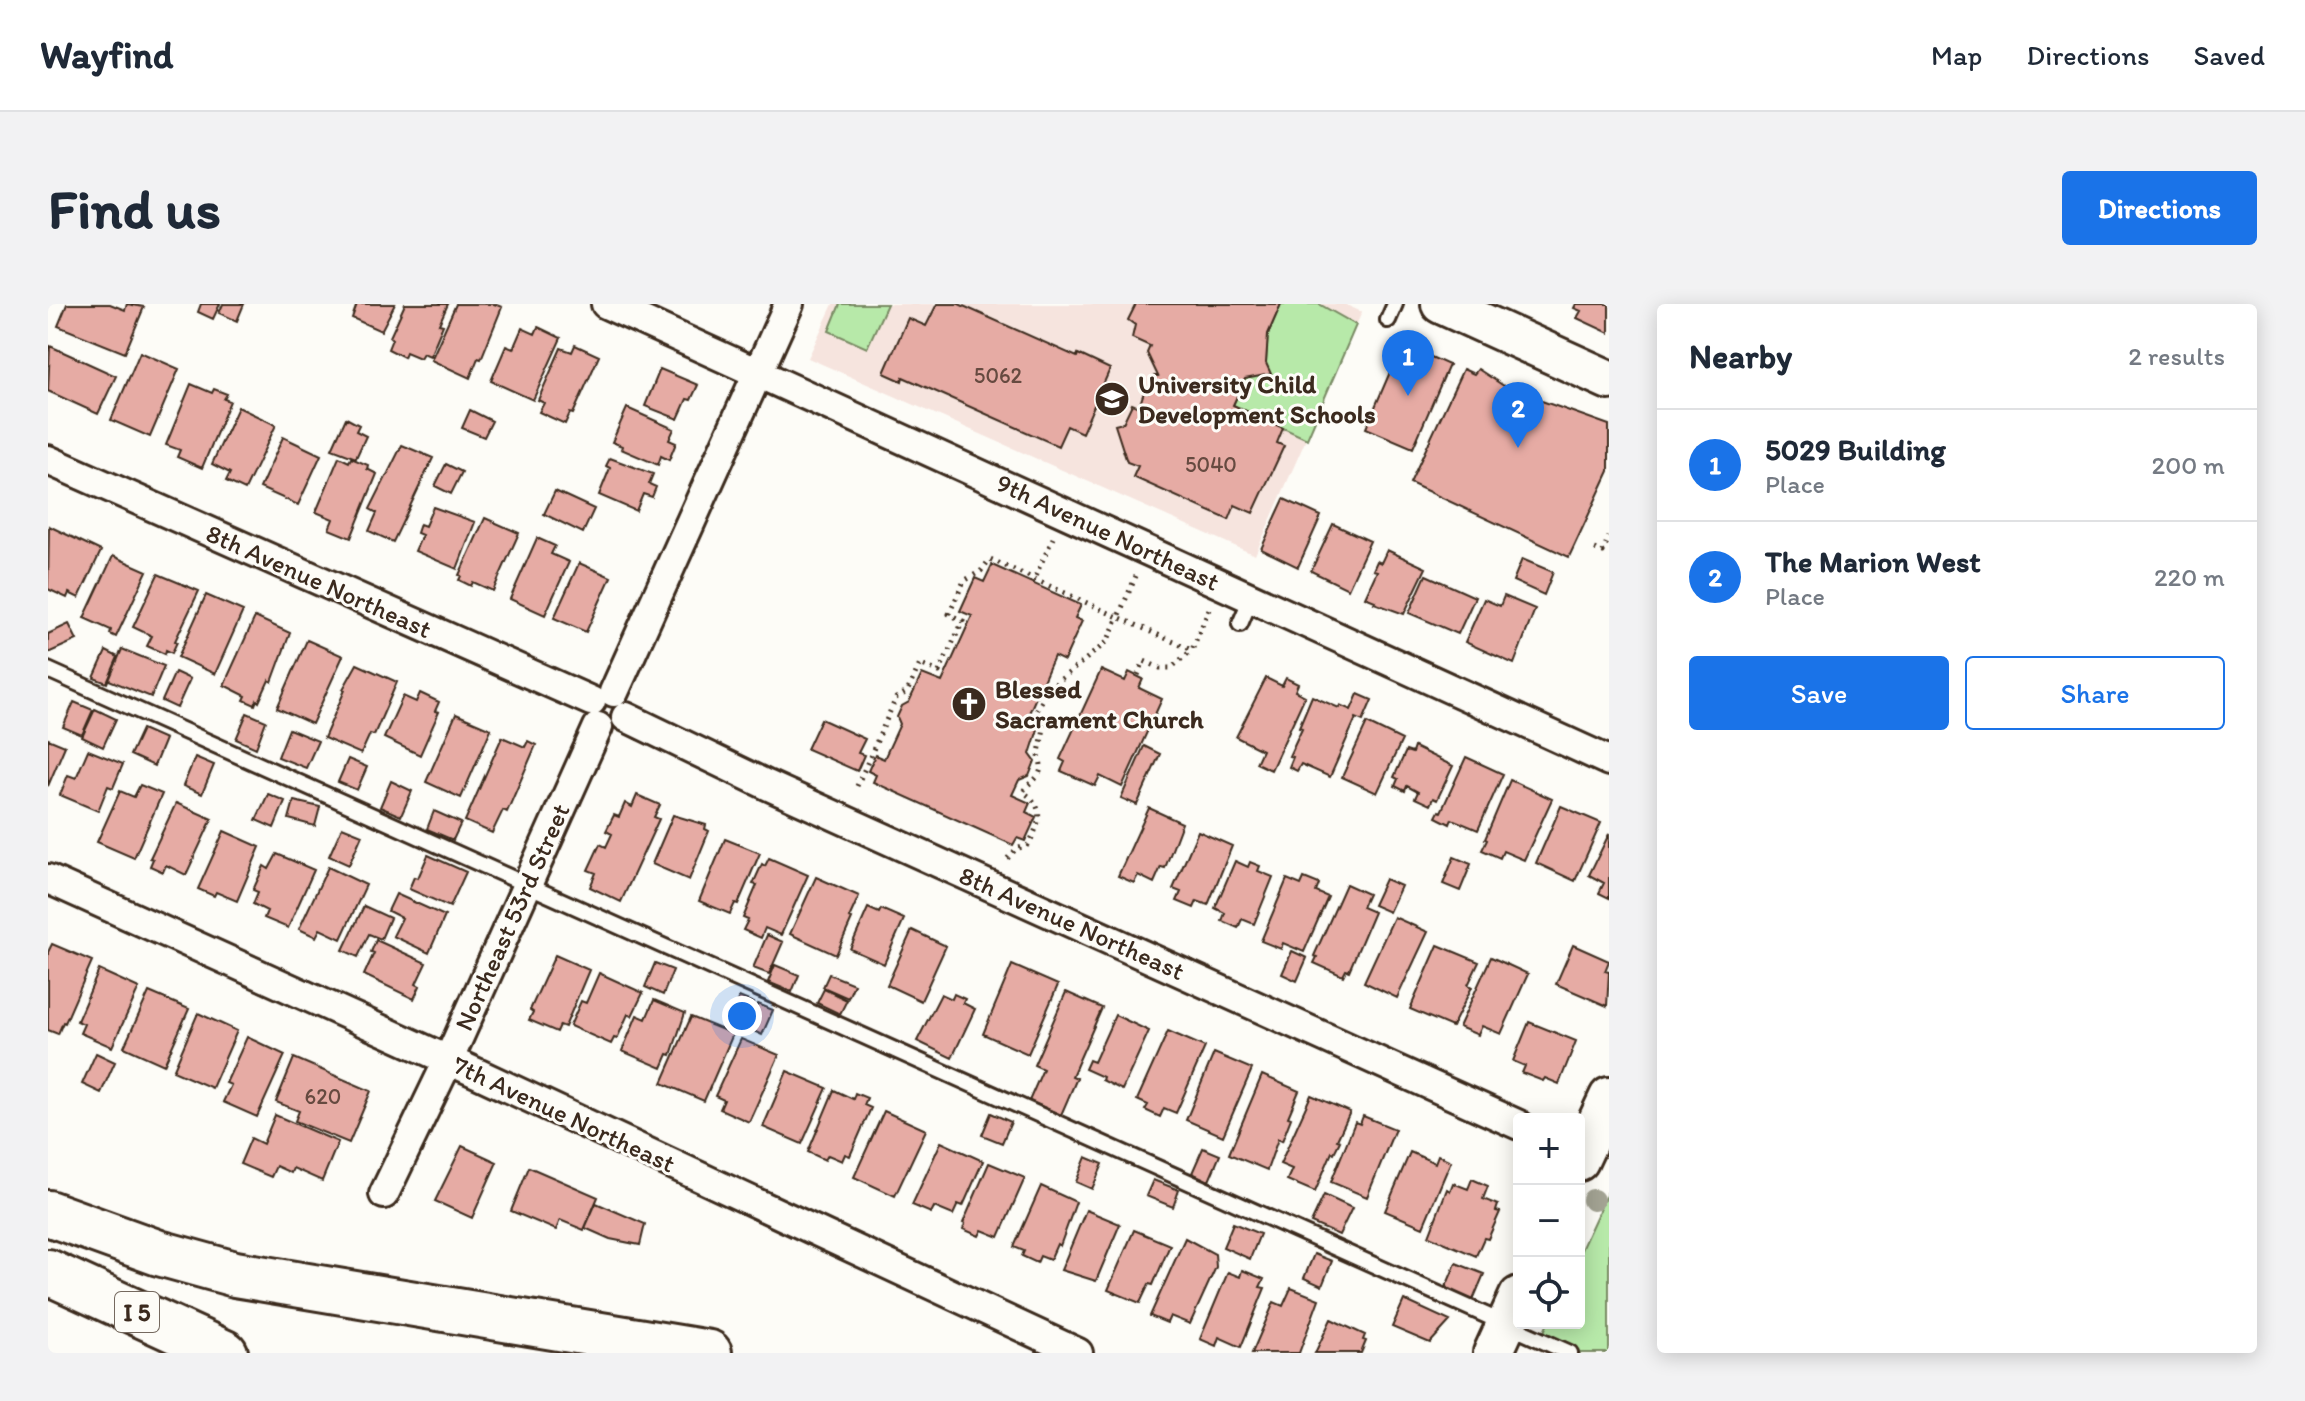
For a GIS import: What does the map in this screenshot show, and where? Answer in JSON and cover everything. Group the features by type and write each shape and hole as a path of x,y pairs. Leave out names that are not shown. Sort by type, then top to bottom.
{"highway":[{"path":"48,1213 159,1253 235,1274 709,1353"},
{"name":"I 5","path":"48,1272 225,1353"}],"main road":[{"path":"1441,304 1609,380"},
{"path":"1585,1145 1609,1097"}],"street":[{"name":"9th Avenue Northeast","path":"606,304 1609,761"},
{"name":"Northeast 53rd Street","path":"384,1194 448,1061 789,304"},
{"name":"8th Avenue Northeast","path":"48,460 607,710 1513,1122"},
{"name":"7th Avenue Northeast","path":"48,879 1078,1353"}],"lane":[{"path":"1388,320 1395,304"},
{"path":"1240,624 1251,598"},
{"path":"48,670 525,885 1500,1333 1570,1353"}],"path":[{"path":"1033,581 1055,533"},
{"path":"1595,549 1603,552 1609,537"},
{"path":"857,786 896,698 907,692 920,664 939,672 963,621 949,614 964,581 981,571 990,559 1192,650"},
{"path":"1006,860 1016,849 1028,845 1040,815 1038,804 1023,792 1027,784 1038,777 1041,768 1039,753 1044,739 1044,724 1032,717 1050,688 1107,642 1132,586"},
{"path":"1138,675 1144,661 1160,668 1171,668 1192,650 1211,604"}],"shaded area":[{"name":"University Child Development Schools","path":"833,304 1344,304 1362,312 1255,555 808,358"}],"green space":[{"path":"840,304 887,304 867,348 829,331"},
{"path":"1281,304 1319,304 1356,325 1307,439 1233,405 1245,379 1266,363 1268,334"},
{"path":"1609,1189 1609,1353 1579,1353 1542,1336 1545,1329 1585,1329 1585,1241"}],"building":[{"path":"67,304 110,304 125,310 127,304 144,307 125,353 58,326"},
{"path":"201,304 220,304 213,319 198,312"},
{"path":"223,304 244,304 237,321 219,313"},
{"path":"357,304 395,304 381,331 352,318"},
{"path":"405,304 448,304 430,356 423,353 420,358 406,352 404,357 388,349"},
{"path":"456,304 494,304 502,307 470,378 431,360"},
{"path":"937,304 959,304 1110,369 1082,433 1067,426 1058,446 903,377 902,381 884,373 908,318 926,326"},
{"path":"1136,304 1281,304 1268,334 1266,363 1271,374 1245,379 1233,405 1283,428 1277,443 1284,446 1253,513 1235,505 1229,520 1133,477 1138,466 1127,462 1115,425 1123,423 1132,404 1139,407 1144,392 1148,393 1154,376 1158,376 1147,353 1150,346 1132,338 1135,325 1128,320"},
{"path":"1576,304 1609,304 1609,333 1577,318 1581,311 1574,308"},
{"path":"538,327 561,338 533,400 491,381 506,346 513,349 522,328 535,334"},
{"path":"1402,344 1449,365 1413,448 1366,428"},
{"path":"575,345 599,356 573,414 570,413 565,424 539,412 544,403 538,400 561,348 572,352"},
{"path":"50,346 116,376 98,414 48,391"},
{"path":"140,352 179,369 150,437 111,420"},
{"path":"660,369 698,385 678,419 645,406"},
{"path":"1463,369 1474,374 1478,369 1507,388 1501,398 1532,419 1539,400 1609,425 1609,471 1569,557 1410,483"},
{"path":"191,384 212,393 214,389 227,394 224,399 230,401 202,468 177,457 180,450 166,445"},
{"path":"238,407 276,425 245,490 226,481 230,473 212,464"},
{"path":"627,408 674,429 669,440 676,443 669,460 661,456 658,465 612,442"},
{"path":"470,410 492,421 484,437 462,428"},
{"path":"346,418 359,425 356,431 366,436 356,458 332,449"},
{"path":"283,437 321,455 298,505 260,488"},
{"path":"402,445 433,458 393,542 369,531 377,513 370,509"},
{"path":"339,457 368,465 367,469 377,474 351,538 329,529 333,519 316,512"},
{"path":"610,458 653,474 649,484 656,487 652,497 643,494 636,511 599,495 610,468 606,466"},
{"path":"446,464 462,472 451,494 435,486"},
{"path":"555,491 594,509 583,533 544,514"},
{"path":"1284,499 1321,516 1298,567 1261,549"},
{"path":"433,507 475,522 457,569 415,551 422,535 417,533 420,524 425,526"},
{"path":"485,518 519,533 493,591 473,582 471,586 459,580"},
{"path":"1333,524 1370,541 1348,589 1311,571"},
{"path":"49,526 101,551 79,598 69,593 67,598 48,589"},
{"path":"537,538 555,546 551,554 569,562 545,615 510,599"},
{"path":"1387,550 1426,568 1404,614 1365,597 1377,571 1373,570 1377,561 1381,563"},
{"path":"113,556 147,571 116,637 110,634 111,630 84,618"},
{"path":"1522,559 1553,572 1544,595 1513,581"},
{"path":"579,563 611,577 586,632 554,618"},
{"name":"Blessed Sacrament Church","path":"992,565 1081,605 1075,618 1082,621 1064,661 1054,656 1026,720 1039,726 1030,754 1035,761 1029,776 1019,780 1012,795 1030,803 1026,812 1036,817 1025,841 1017,838 1013,845 873,782 876,775 868,771 875,755 884,759 900,724 897,717 902,706 909,702 922,674 942,682 972,616 960,611 975,578 984,582"},
{"path":"158,574 199,591 172,653 166,650 165,654 147,646 152,636 133,627"},
{"path":"1426,575 1475,597 1458,634 1409,613"},
{"path":"206,595 243,611 215,674 178,657"},
{"path":"1504,596 1535,609 1514,664 1465,642 1484,599 1500,606"},
{"path":"255,617 290,633 272,682 269,680 255,705 244,700 246,696 224,685"},
{"path":"69,624 77,640 48,653 48,634"},
{"path":"307,640 343,656 312,724 277,708"},
{"path":"122,649 164,666 151,697 109,680"},
{"path":"106,651 118,657 107,683 94,678"},
{"path":"357,664 397,682 374,735 370,734 361,754 324,738 343,689"},
{"path":"1101,670 1125,681 1129,672 1143,679 1139,688 1162,699 1122,787 1100,776 1095,786 1061,771 1065,762 1060,759"},
{"path":"175,672 190,679 177,708 162,701"},
{"path":"1266,678 1282,686 1286,678 1298,684 1295,691 1305,696 1271,770 1256,763 1262,750 1236,737"},
{"path":"420,693 439,702 435,711 439,712 420,755 384,738 403,696 416,702"},
{"path":"1358,694 1372,700 1363,721 1356,718 1330,777 1301,764 1297,771 1289,767 1293,757 1289,756 1312,696 1351,710"},
{"path":"74,702 93,710 82,735 63,727"},
{"path":"95,709 116,719 103,747 82,737"},
{"path":"247,713 266,721 256,748 236,739"},
{"path":"456,714 491,729 461,798 426,782"},
{"path":"821,719 865,739 858,753 864,755 857,771 807,749"},
{"path":"1367,723 1402,740 1377,793 1342,777"},
{"path":"142,729 165,739 154,766 130,755"},
{"path":"289,729 318,741 306,768 278,757"},
{"path":"502,737 525,747 528,741 536,745 507,812 503,810 492,833 465,821"},
{"path":"48,739 65,746 48,786"},
{"path":"1144,746 1160,754 1137,805 1121,798"},
{"path":"1414,747 1453,766 1437,800 1433,798 1430,805 1415,798 1418,792 1407,786 1405,791 1395,786 1398,779 1394,777 1406,751 1412,753"},
{"path":"88,750 123,764 113,788 108,786 98,811 60,795 68,775 76,778"},
{"path":"195,757 214,765 202,794 183,786"},
{"path":"1466,757 1503,774 1478,830 1452,819 1450,824 1436,817"},
{"path":"348,759 367,767 357,790 338,782"},
{"path":"1510,780 1552,799 1524,860 1503,851 1500,858 1482,850"},
{"path":"391,781 412,791 401,816 380,807"},
{"path":"140,785 162,794 134,858 97,842 120,791 134,797"},
{"path":"268,794 285,801 274,828 256,820"},
{"path":"637,795 660,805 654,817 659,819 621,902 590,887 596,873 588,870 600,844 606,847 612,834 606,831 614,815 619,817 625,803 632,807"},
{"path":"294,801 320,807 315,826 289,819"},
{"path":"176,803 212,819 186,875 166,865 163,872 150,866 153,859 150,858"},
{"path":"1561,806 1601,823 1575,881 1536,863"},
{"path":"1149,808 1182,823 1165,868 1161,867 1154,883 1138,875 1134,883 1118,876"},
{"path":"434,811 461,823 453,840 427,829"},
{"path":"673,815 706,825 705,829 709,831 689,880 652,864"},
{"path":"342,827 362,835 349,865 329,856"},
{"path":"224,831 260,847 237,901 216,892 214,896 198,889"},
{"path":"1198,831 1232,846 1208,905 1197,901 1194,908 1177,901 1181,892 1173,889"},
{"path":"1609,834 1609,898 1599,893 1604,883 1589,875"},
{"path":"725,839 760,853 738,904 735,903 730,914 699,901"},
{"path":"277,854 314,870 288,928 264,918 267,911 253,904 258,892 253,890 264,866 269,869"},
{"path":"428,855 466,872 450,907 409,889 414,877 418,878"},
{"path":"1454,857 1471,864 1460,891 1443,884"},
{"path":"769,858 808,875 781,935 765,928 761,938 743,930 748,920 743,918 757,885 753,884 762,864 765,866"},
{"path":"1235,861 1248,867 1250,862 1260,866 1258,871 1273,877 1254,924 1242,919 1238,928 1222,921 1225,913 1215,908"},
{"path":"328,867 366,885 341,939 320,929 316,937 299,929"},
{"path":"816,877 859,896 836,955 790,934"},
{"path":"1304,878 1319,884 1316,892 1328,897 1304,952 1283,943 1281,949 1261,941 1287,879 1301,885"},
{"path":"1385,879 1401,886 1389,912 1373,905"},
{"path":"1346,884 1368,894 1362,907 1374,912 1349,971 1346,970 1343,976 1314,963 1317,957 1314,956"},
{"path":"396,894 445,916 429,953 393,936 402,918 388,911"},
{"path":"364,906 390,918 381,939 369,934 358,957 343,950"},
{"path":"868,908 879,913 881,909 904,919 884,964 850,949"},
{"path":"1394,917 1428,932 1397,998 1364,982"},
{"path":"912,930 946,946 921,1001 887,985"},
{"path":"767,935 783,942 769,974 753,968"},
{"path":"376,940 426,963 416,984 420,986 414,999 364,975"},
{"path":"52,944 92,961 58,1034 48,1030 48,952"},
{"path":"1438,945 1479,962 1468,985 1472,987 1452,1027 1410,1009"},
{"path":"1573,945 1609,961 1605,971 1609,972 1607,1006 1556,984"},
{"path":"1292,951 1307,958 1297,981 1282,974"},
{"path":"555,955 589,970 565,1027 560,1025 557,1032 529,1020 533,1012 530,1010"},
{"path":"1491,957 1528,974 1501,1034 1482,1026 1478,1035 1459,1027"},
{"path":"655,963 673,970 663,995 645,987"},
{"path":"775,965 799,975 792,992 768,982"},
{"path":"1012,965 1058,985 1028,1054 983,1034"},
{"path":"99,970 139,988 112,1047 80,1033 84,1024 77,1021"},
{"path":"599,973 643,993 632,1016 628,1014 617,1039 614,1038 611,1044 570,1026 581,1001 586,1003"},
{"path":"829,974 854,984 848,998 823,987"},
{"path":"824,989 847,1000 840,1014 817,1003"},
{"path":"149,992 189,1009 164,1065 124,1047"},
{"path":"1066,992 1102,1008 1072,1076 1077,1078 1061,1115 1029,1101 1043,1069 1034,1065"},
{"path":"941,994 952,999 954,994 975,1009 952,1058 917,1041"},
{"path":"739,997 754,1003 745,1025 729,1019"},
{"path":"654,1000 685,1013 671,1055 668,1054 662,1068 622,1051 637,1015 646,1019"},
{"path":"758,1004 773,1010 762,1035 747,1028"},
{"path":"198,1013 237,1031 212,1088 173,1071"},
{"path":"1115,1015 1149,1031 1122,1090 1085,1069 1089,1060 1094,1062"},
{"path":"691,1017 733,1034 704,1101 662,1083"},
{"path":"1529,1022 1576,1041 1559,1084 1522,1073 1525,1066 1513,1061"},
{"path":"1168,1031 1205,1047 1176,1113 1164,1108 1160,1117 1145,1110 1148,1105 1137,1100"},
{"path":"247,1037 285,1055 257,1117 223,1102 231,1085 226,1083"},
{"path":"741,1039 779,1055 749,1122 720,1109 724,1100 715,1096"},
{"path":"96,1053 115,1062 101,1093 82,1084"},
{"path":"1214,1053 1252,1069 1223,1136 1186,1120"},
{"path":"294,1058 371,1091 349,1143 295,1121 299,1111 276,1102"},
{"path":"787,1071 827,1088 802,1144 763,1127"},
{"path":"1262,1075 1299,1091 1282,1141 1278,1139 1267,1170 1229,1154"},
{"path":"834,1090 853,1099 855,1093 867,1098 864,1105 871,1108 850,1156 845,1154 842,1161 828,1155 825,1160 808,1152"},
{"path":"1311,1095 1350,1112 1337,1140 1340,1141 1315,1192 1287,1180 1292,1169 1280,1164"},
{"path":"884,1111 926,1130 895,1196 854,1177"},
{"path":"991,1113 1011,1122 1002,1143 982,1135"},
{"path":"275,1115 338,1142 322,1181 293,1168 291,1173 276,1166 271,1177 240,1164 251,1138 263,1144"},
{"path":"1363,1116 1395,1129 1367,1197 1331,1182 1355,1122 1360,1124"},
{"path":"941,1142 983,1161 963,1206 958,1204 953,1215 934,1207 931,1213 912,1205"},
{"path":"462,1146 497,1162 472,1218 435,1201"},
{"path":"1203,1148 1220,1155 1209,1181 1192,1173"},
{"path":"1410,1152 1435,1163 1438,1155 1451,1161 1423,1227 1385,1211"},
{"path":"1086,1157 1103,1164 1092,1189 1076,1182"},
{"path":"989,1163 1025,1178 999,1237 982,1230 979,1236 963,1229"},
{"path":"529,1167 598,1197 584,1230 560,1220 556,1230 511,1211"},
{"path":"1472,1179 1488,1186 1483,1199 1498,1205 1496,1211 1500,1212 1476,1256 1429,1236 1447,1189 1450,1191 1453,1183 1468,1189"},
{"path":"1153,1180 1179,1190 1173,1207 1146,1196"},
{"path":"1041,1186 1076,1202 1060,1246 1057,1244 1050,1260 1040,1256 1037,1263 1022,1256 1024,1251 1014,1247"},
{"path":"1324,1195 1352,1208 1339,1235 1311,1223"},
{"path":"596,1203 645,1224 640,1245 610,1239 585,1228"},
{"path":"1086,1210 1120,1224 1096,1281 1061,1270"},
{"path":"1233,1223 1260,1234 1250,1259 1223,1247"},
{"path":"1134,1230 1170,1245 1153,1285 1149,1284 1140,1303 1108,1290"},
{"path":"1185,1238 1215,1254 1216,1267 1190,1324 1170,1316 1167,1323 1150,1316"},
{"path":"1314,1254 1332,1261 1322,1286 1304,1278"},
{"path":"1456,1263 1484,1274 1473,1300 1445,1289"},
{"path":"1242,1270 1264,1279 1260,1287 1265,1288 1241,1347 1219,1337 1216,1346 1200,1339 1228,1272 1240,1277"},
{"path":"1291,1288 1319,1299 1299,1353 1252,1353 1274,1302 1283,1306"},
{"path":"1404,1300 1450,1321 1430,1343 1392,1327"},
{"path":"1331,1319 1365,1335 1361,1353 1315,1353"}],"place":[{"name":"5029 Building","path":"1408,396"},
{"name":"University Child Development Schools","path":"1112,399"},
{"name":"The Marion West","path":"1518,448"},
{"name":"Blessed Sacrament Church","path":"969,704"}]}
